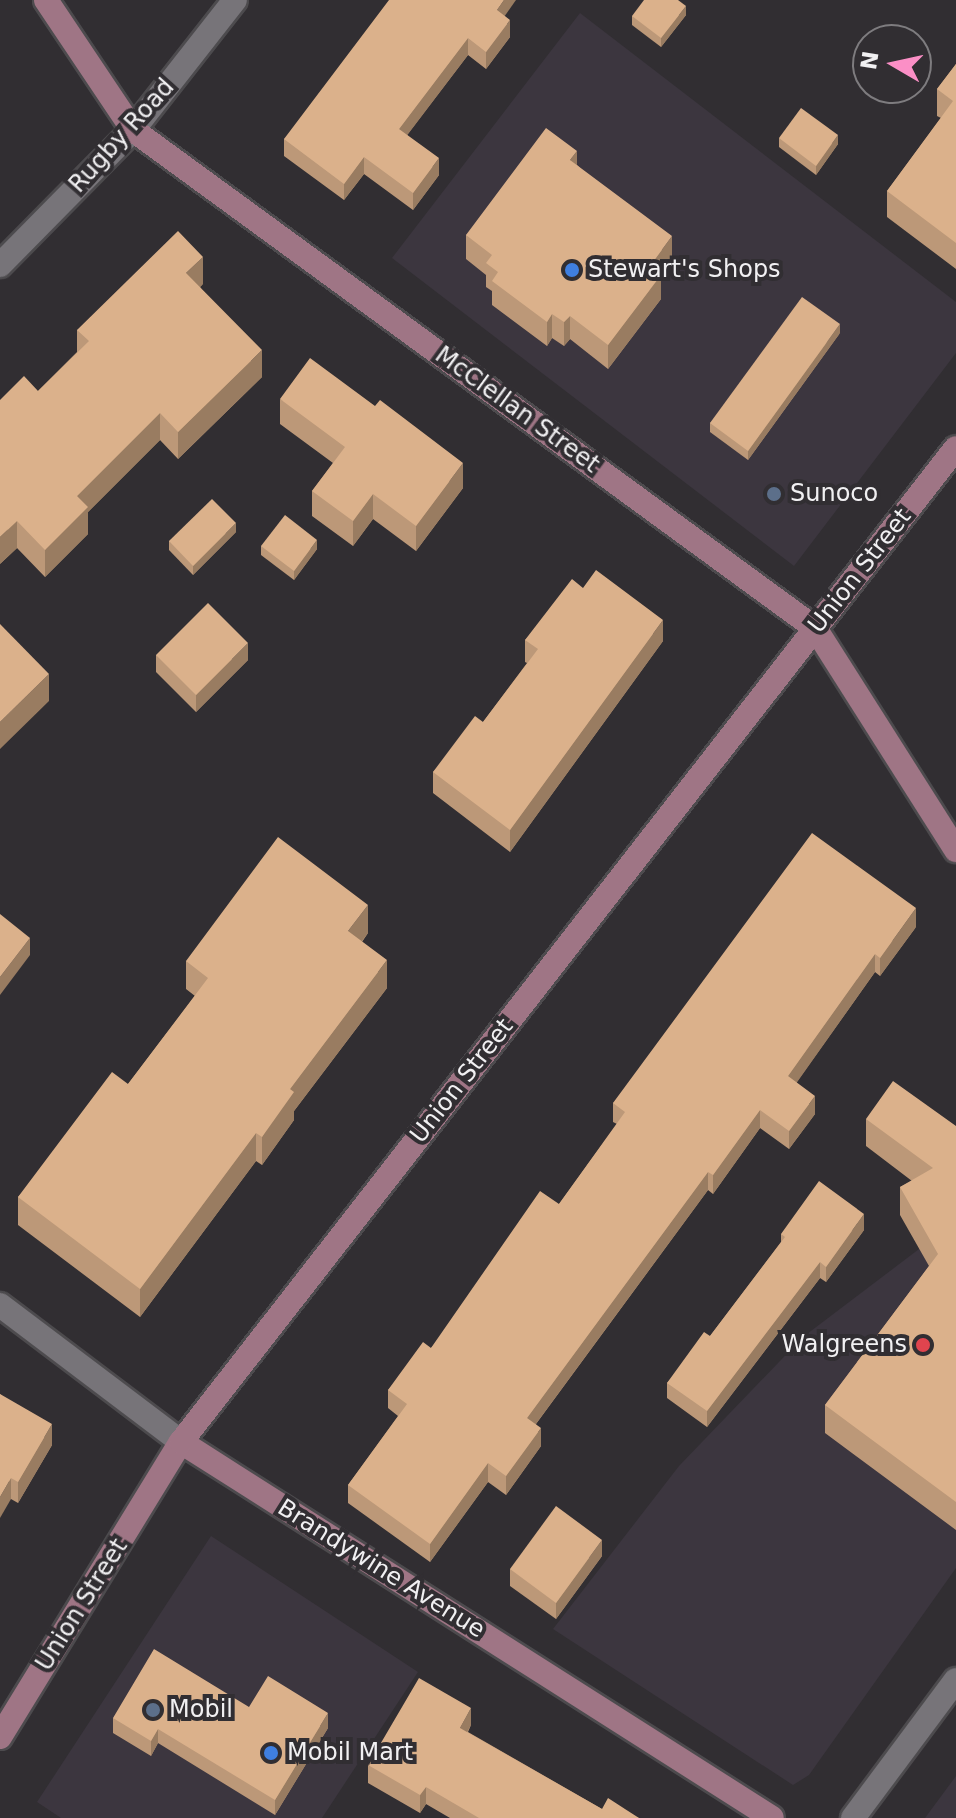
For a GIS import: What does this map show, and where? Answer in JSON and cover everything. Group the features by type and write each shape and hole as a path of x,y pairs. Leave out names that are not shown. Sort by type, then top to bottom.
{"main road":[{"name":"McClellan Street","path":"46,0 133,130 815,628 956,850"},
{"name":"Union Street","path":"0,1737 181,1442 956,448"},
{"name":"Brandywine Avenue","path":"181,1442 772,1818"}],"street":[{"name":"Rugby Road","path":"0,265 133,130 235,0"},
{"name":"Brandywine Avenue","path":"0,1305 181,1442"},
{"path":"853,1818 956,1680"}],"shaded area":[{"path":"580,13 956,302 956,353 794,566 392,258"},
{"path":"956,1221 956,1568 809,1775 793,1785 553,1629 679,1466 803,1337"},
{"path":"211,1536 418,1672 322,1818 61,1818 37,1802"},
{"path":"956,1776 956,1818 925,1818"}],"building":[{"path":"389,0 504,0 497,10 510,20 486,52 468,38 399,129 439,158 413,193 364,157 344,184 284,139"},
{"path":"644,0 678,0 686,6 661,38 632,16"},
{"path":"956,64 956,243 887,191 953,101 937,89"},
{"path":"801,108 838,135 816,166 779,138"},
{"name":"Stewart's Shops","path":"546,128 577,151 570,160 672,236 650,266 661,275 608,345 570,316 564,322 552,314 547,322 492,281 498,272 486,263 492,255 466,235"},
{"path":"178,231 203,257 186,273 262,350 178,432 160,413 77,496 88,507 45,550 17,521 0,537 0,400 24,376 38,391 89,341 77,330"},
{"path":"802,297 840,324 748,451 710,423"},
{"path":"310,358 375,406 380,400 463,463 416,526 373,494 353,521 312,491 345,447 280,399"},
{"path":"212,499 236,523 193,566 169,541"},
{"path":"285,515 317,540 294,571 261,546"},
{"path":"596,570 663,620 510,830 433,772 475,716 483,722 538,649 525,640 572,579 583,588"},
{"path":"208,603 248,643 196,695 156,655"},
{"path":"0,624 49,674 0,722"},
{"path":"812,833 916,908 880,958 875,954 788,1076 815,1096 789,1131 760,1110 713,1175 708,1172 527,1418 541,1428 506,1476 488,1463 430,1544 348,1485 407,1404 388,1390 423,1342 431,1348 540,1191 559,1204 625,1112 613,1103"},
{"path":"278,837 368,905 348,931 387,960 290,1089 294,1092 262,1137 256,1133 140,1289 18,1197 112,1072 128,1084 208,978 186,961"},
{"path":"0,914 30,938 0,977"},
{"path":"893,1081 956,1126 956,1502 825,1405 938,1254 900,1187 933,1168 866,1119"},
{"path":"819,1181 864,1214 826,1267 820,1262 707,1411 667,1383 704,1332 710,1336 785,1237 781,1234"},
{"path":"0,1394 52,1424 18,1482 11,1478 0,1497"},
{"path":"556,1506 602,1540 556,1603 510,1569"},
{"path":"154,1649 249,1707 268,1676 328,1713 275,1800 158,1729 151,1741 113,1718"},
{"path":"419,1678 471,1708 460,1728 602,1809 608,1798 639,1818 479,1818 426,1787 420,1795 368,1765"}],"place":[{"name":"Stewart's Shops","path":"572,270"},
{"name":"Sunoco","path":"774,494"},
{"name":"Walgreens","path":"923,1345"},
{"name":"Mobil","path":"153,1710"},
{"name":"Mobil Mart","path":"271,1753"}]}
